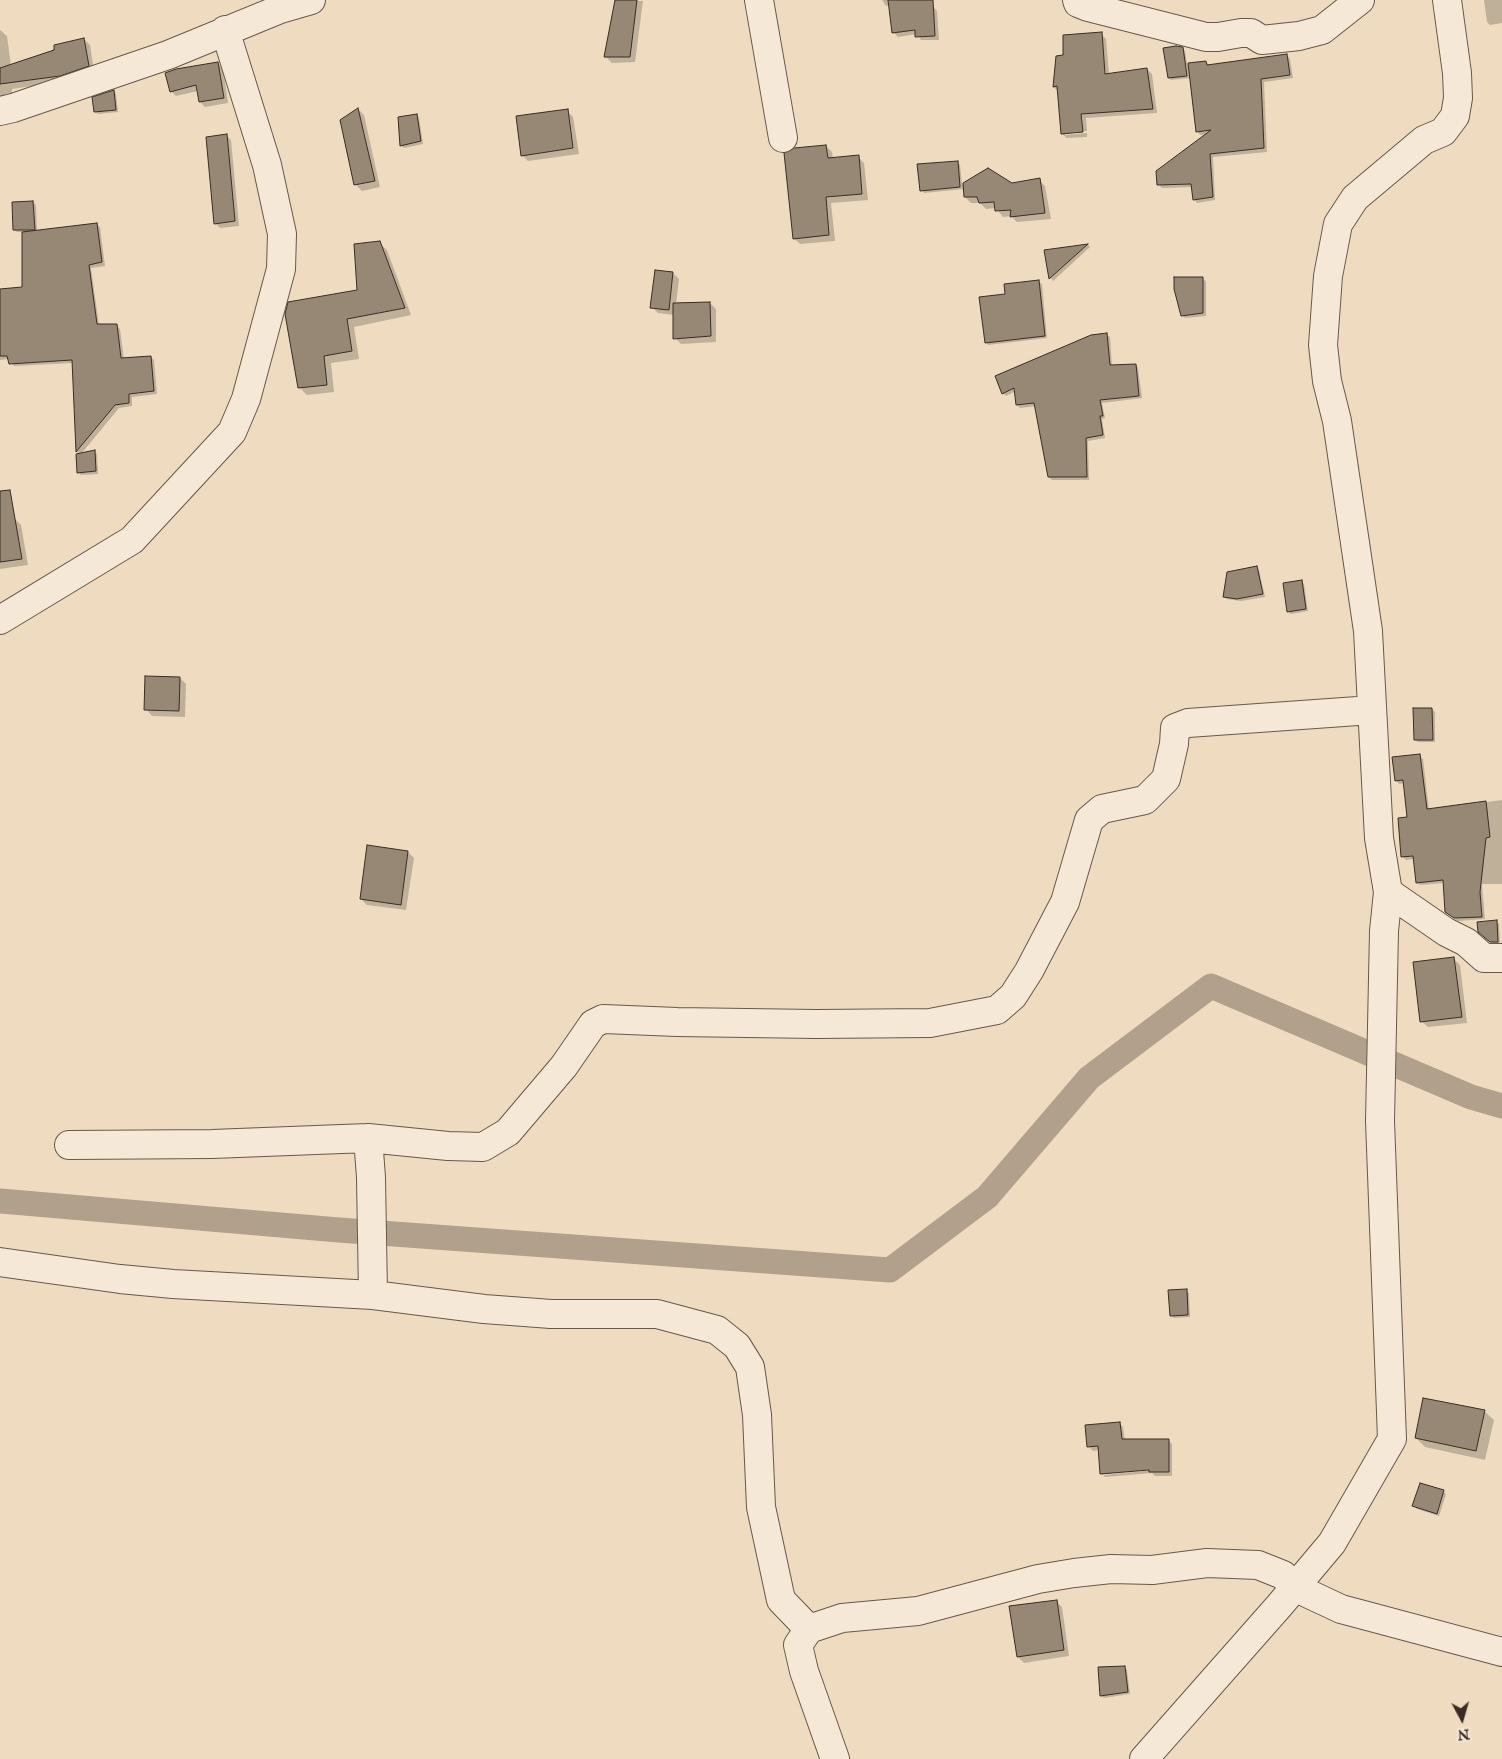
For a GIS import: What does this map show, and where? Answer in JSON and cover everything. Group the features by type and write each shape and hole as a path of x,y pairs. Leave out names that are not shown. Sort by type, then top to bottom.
{"street":[{"path":"0,111 168,55 280,9 311,0"},
{"path":"759,0 783,138"},
{"path":"1077,0 1078,3 1088,7 1206,37 1251,33 1262,40 1311,34 1322,30 1360,0"},
{"path":"1144,1759 1332,1543 1392,1439 1380,1121 1384,931 1388,892 1379,838 1368,631 1337,421 1328,381 1323,345 1328,276 1338,224 1355,198 1424,140 1442,132 1455,116 1458,98 1457,73 1447,0"},
{"path":"0,620 132,540 232,432 246,399 281,268 282,234 267,165 226,30"},
{"path":"69,1145 212,1144 368,1138 483,1148 508,1132 564,1066 593,1024 603,1019 796,1024 930,1023 997,1010 1013,996 1029,971 1065,902 1089,820 1102,808 1145,800 1166,779 1174,744 1175,728 1188,723 1372,710"},
{"path":"1388,892 1446,932 1466,942 1484,958 1502,958"},
{"path":"368,1138 371,1177 373,1295"},
{"path":"0,1262 120,1279 173,1284 373,1295 484,1309 551,1314 657,1314 717,1330 737,1346 750,1367 757,1415 761,1507 781,1600 809,1629"},
{"path":"836,1759 804,1671 798,1645 809,1629 842,1618 918,1611 1038,1579 1074,1573 1110,1570 1152,1570 1207,1563 1258,1565 1283,1576 1294,1588 1340,1610 1502,1652"}],"building":[{"path":"615,0 637,0 630,57 604,57"},
{"path":"888,0 933,0 935,36 915,37 915,30 892,33"},
{"path":"1102,32 1105,74 1147,68 1153,109 1081,114 1083,132 1061,134 1057,86 1053,87 1056,56 1063,55 1063,35"},
{"path":"84,38 89,66 60,76 0,84 0,68 54,50 54,45"},
{"path":"1183,47 1187,76 1168,78 1163,48"},
{"path":"1287,54 1290,75 1261,79 1264,148 1210,154 1213,197 1193,200 1191,184 1157,185 1156,171 1211,130 1196,132 1188,63 1206,61 1207,65"},
{"path":"218,62 224,98 199,102 196,85 170,92 165,73 176,69"},
{"path":"114,90 116,110 94,112 92,97"},
{"path":"358,108 375,181 354,185 340,120"},
{"path":"568,109 573,148 521,156 516,116"},
{"path":"417,114 421,141 400,146 398,117"},
{"path":"227,134 235,221 214,224 206,137"},
{"path":"826,145 828,158 859,155 862,194 826,197 829,235 793,239 784,153 794,148"},
{"path":"958,161 960,187 920,191 917,164"},
{"path":"988,168 1012,183 1040,178 1045,213 1010,217 1011,210 995,211 994,202 979,203 977,197 964,197 963,183"},
{"path":"33,201 35,230 13,230 12,202"},
{"path":"97,223 102,262 89,265 97,324 117,324 121,358 151,356 154,391 129,394 129,403 115,405 76,452 72,360 9,364 7,356 0,356 0,289 22,287 22,232"},
{"path":"380,241 405,308 347,319 352,351 324,356 327,385 298,388 285,314 288,302 357,290 354,244"},
{"path":"1088,244 1049,279 1044,250"},
{"path":"655,270 673,272 669,310 650,308"},
{"path":"1174,277 1203,277 1203,313 1181,316 1174,289"},
{"path":"1039,280 1045,336 985,343 979,297 1005,294 1004,284"},
{"path":"710,302 711,336 673,339 673,303"},
{"path":"1107,333 1110,365 1136,364 1139,396 1100,400 1103,416 1100,416 1103,435 1086,438 1087,477 1048,477 1034,403 1016,405 1014,388 1002,394 995,376 1091,335"},
{"path":"95,450 96,471 77,473 76,454"},
{"path":"10,490 22,559 0,562 0,491"},
{"path":"1257,566 1263,594 1237,599 1223,597 1227,572"},
{"path":"1302,580 1306,609 1287,612 1283,583"},
{"path":"145,676 180,677 179,711 144,710"},
{"path":"1413,708 1432,708 1433,740 1414,740"},
{"path":"1420,754 1427,809 1486,801 1490,837 1486,838 1480,892 1482,917 1454,918 1445,912 1443,880 1416,883 1413,856 1401,857 1398,818 1407,817 1403,780 1395,781 1392,757"},
{"path":"367,845 408,851 401,905 360,899"},
{"path":"1497,920 1498,942 1490,942 1478,932 1477,922"},
{"path":"1454,957 1462,1017 1420,1022 1413,962"},
{"path":"1187,1289 1188,1315 1170,1316 1168,1290"},
{"path":"1423,1398 1485,1410 1476,1451 1415,1438"},
{"path":"1120,1422 1122,1439 1169,1439 1169,1472 1149,1472 1149,1470 1100,1474 1098,1446 1087,1447 1085,1425"},
{"path":"1420,1483 1444,1490 1437,1514 1412,1506"},
{"path":"1057,1600 1064,1650 1017,1657 1009,1606"},
{"path":"1125,1666 1128,1692 1100,1696 1098,1667"}],"waterway":[{"path":"0,1201 339,1230 890,1270 987,1197 1089,1078 1211,986 1471,1097 1502,1106"}]}
